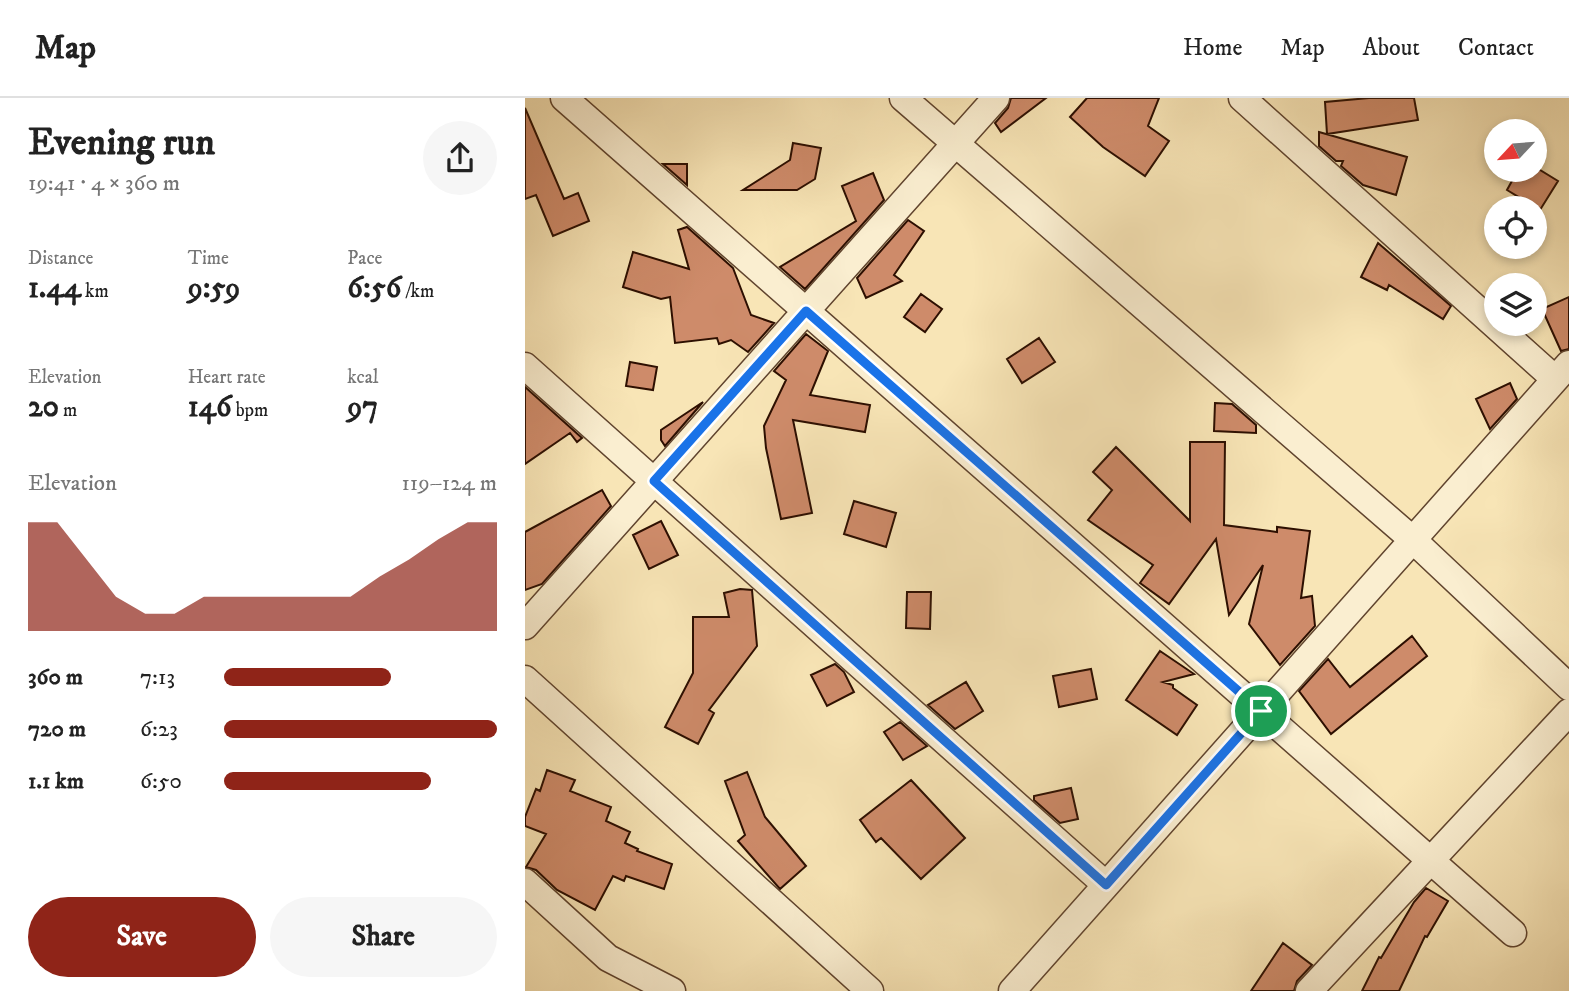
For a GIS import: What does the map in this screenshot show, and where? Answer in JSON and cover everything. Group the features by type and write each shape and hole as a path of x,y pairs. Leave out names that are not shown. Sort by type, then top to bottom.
{"street":[{"path":"564,98 1513,933"},
{"path":"903,98 1413,540 1569,687"},
{"path":"525,626 996,98"},
{"path":"1012,991 1562,372 1242,98"},
{"path":"525,366 1106,885"},
{"path":"525,679 870,991"},
{"path":"1309,991 1569,712"},
{"path":"525,883 608,958 672,991"}],"building":[{"path":"1011,98 1046,98 1001,132 995,123 1008,108"},
{"path":"1087,98 1159,98 1148,126 1169,141 1145,176 1103,147 1070,117"},
{"path":"1414,98 1418,120 1327,134 1325,102"},
{"path":"525,108 564,199 578,193 589,221 553,236 536,195 525,199"},
{"path":"1319,132 1407,157 1396,195 1363,185 1341,166 1343,161 1336,161 1319,146"},
{"path":"793,143 821,148 815,179 797,190 743,190 790,160"},
{"path":"663,164 687,164 687,185"},
{"path":"873,173 884,200 805,289 780,267 856,221 842,186"},
{"path":"1547,174 1558,181 1547,199 1547,196 1517,196 1507,190 1511,182 1547,182"},
{"path":"908,220 924,231 894,275 902,281 866,298 857,278"},
{"path":"687,227 733,268 751,315 774,323 748,352 731,340 719,344 717,338 675,343 670,297 661,299 623,287 633,252 689,269 678,230"},
{"path":"1378,243 1451,306 1443,319 1389,285 1387,290 1361,277"},
{"path":"921,294 942,309 925,332 904,317"},
{"path":"1569,297 1569,349 1561,351 1547,320 1547,307"},
{"path":"806,334 828,351 810,395 870,405 865,432 793,420 812,513 781,519 764,426 786,380 774,371"},
{"path":"1039,338 1055,362 1022,383 1007,359"},
{"path":"630,362 657,367 653,390 626,386"},
{"path":"1510,383 1517,399 1490,429 1476,399"},
{"path":"525,387 582,438 577,442 570,433 525,464"},
{"path":"703,402 665,446 661,440 661,430"},
{"path":"1215,403 1232,404 1256,425 1256,433 1214,431"},
{"path":"1190,442 1225,442 1224,525 1277,532 1277,527 1310,531 1301,598 1312,596 1315,626 1280,665 1249,624 1263,565 1229,615 1216,539 1169,604 1140,583 1153,565 1088,520 1112,490 1093,472 1116,447 1190,521"},
{"path":"602,490 611,506 542,584 525,590 525,532"},
{"path":"854,501 896,513 886,547 844,534"},
{"path":"661,521 678,555 649,569 633,535"},
{"path":"740,589 752,590 757,646 709,710 714,713 698,744 665,727 693,673 693,617 729,617 724,593"},
{"path":"907,592 931,592 930,629 906,628"},
{"path":"1412,636 1427,656 1331,734 1299,691 1328,659 1350,687"},
{"path":"1160,651 1194,674 1163,682 1173,685 1173,688 1197,705 1177,735 1126,700"},
{"path":"835,664 844,672 854,692 827,706 811,675"},
{"path":"1091,669 1097,699 1059,707 1053,676"},
{"path":"966,682 983,711 955,729 928,705"},
{"path":"900,722 927,746 903,760 884,732"},
{"path":"547,770 575,780 570,791 611,807 606,821 630,832 625,843 638,849 637,851 672,864 664,889 626,876 624,881 613,876 595,910 557,890 536,870 526,867 546,834 525,826 525,817 536,789 540,791"},
{"path":"747,772 765,817 806,866 780,889 738,841 745,835 725,781"},
{"path":"911,780 965,838 921,879 881,838 876,842 860,820"},
{"path":"1071,788 1078,819 1060,823 1034,800 1034,796"},
{"path":"1426,888 1448,901 1427,937 1425,936 1399,991 1362,991 1379,957 1381,958 1414,902"},
{"path":"1283,943 1312,965 1297,981 1294,991 1251,991"}],"route":[{"path":"806,311 1261,711 1106,885 654,481 806,311"}]}
